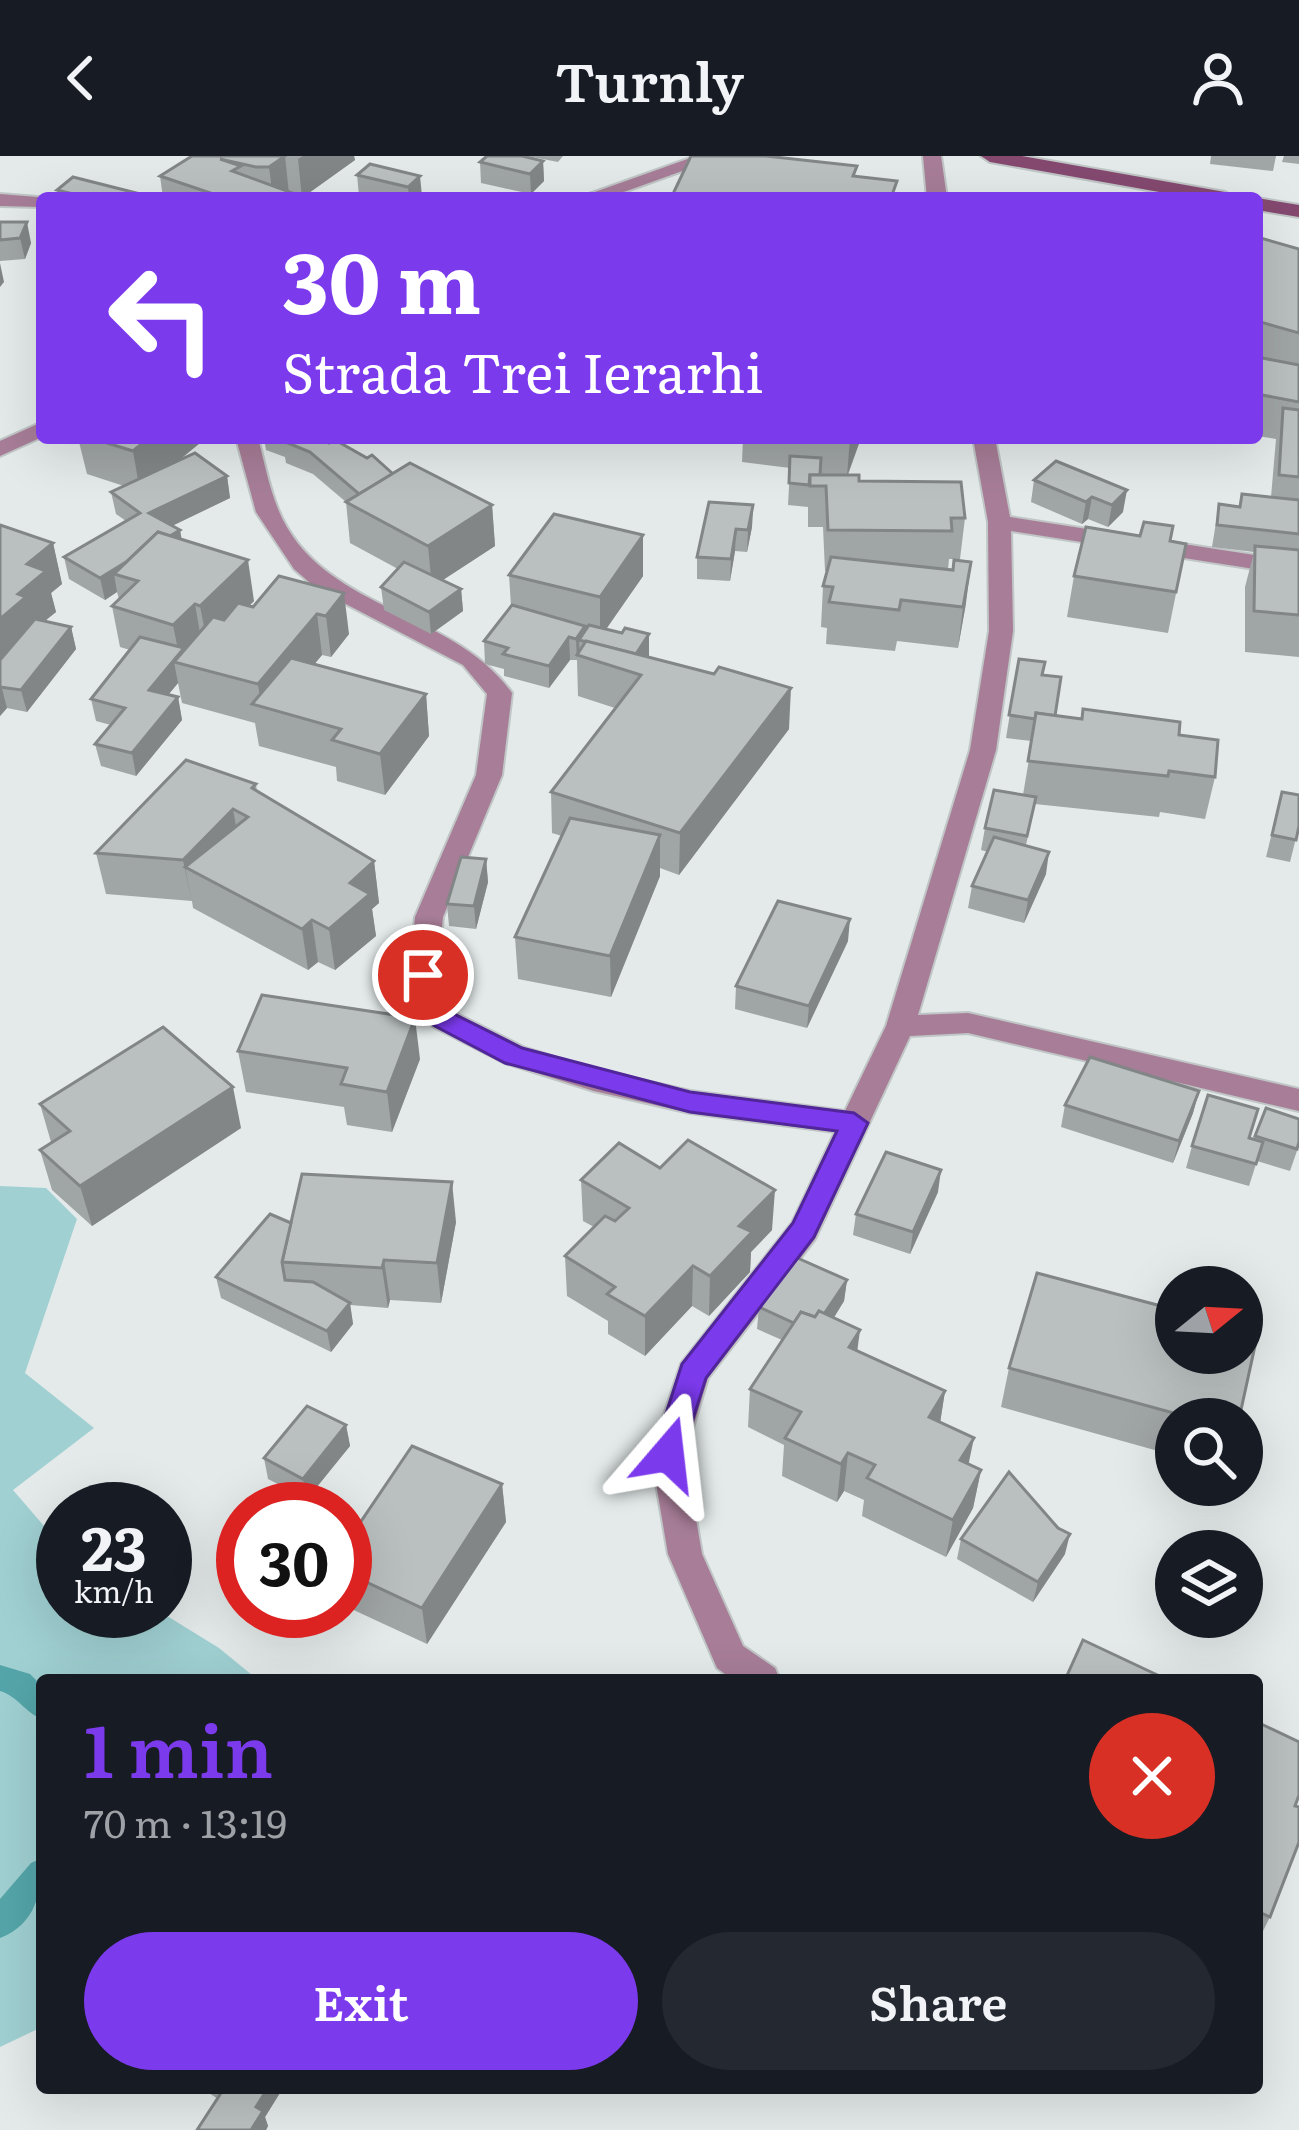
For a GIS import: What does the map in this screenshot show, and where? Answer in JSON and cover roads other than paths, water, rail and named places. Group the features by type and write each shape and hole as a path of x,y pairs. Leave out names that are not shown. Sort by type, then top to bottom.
{"main road":[{"path":"990,156 1192,192"},
{"path":"1263,205 1299,211"}],"street":[{"path":"606,192 715,156"},
{"path":"932,156 936,192"},
{"path":"0,200 36,201"},
{"path":"0,449 36,432"},
{"path":"249,444 267,512 302,564 325,584 472,660 500,693 489,775 429,917 423,975 442,1019 514,1056 594,1080 690,1102 854,1123"},
{"path":"754,1674 730,1657 685,1554 668,1454 693,1373 804,1230 900,1025 983,750 1000,631 999,522 985,444"},
{"path":"999,522 1299,569"},
{"path":"900,1025 968,1023 1299,1100"}],"waterway":[{"path":"0,1678 20,1683 36,1700"},
{"path":"0,1923 36,1880"}]}
